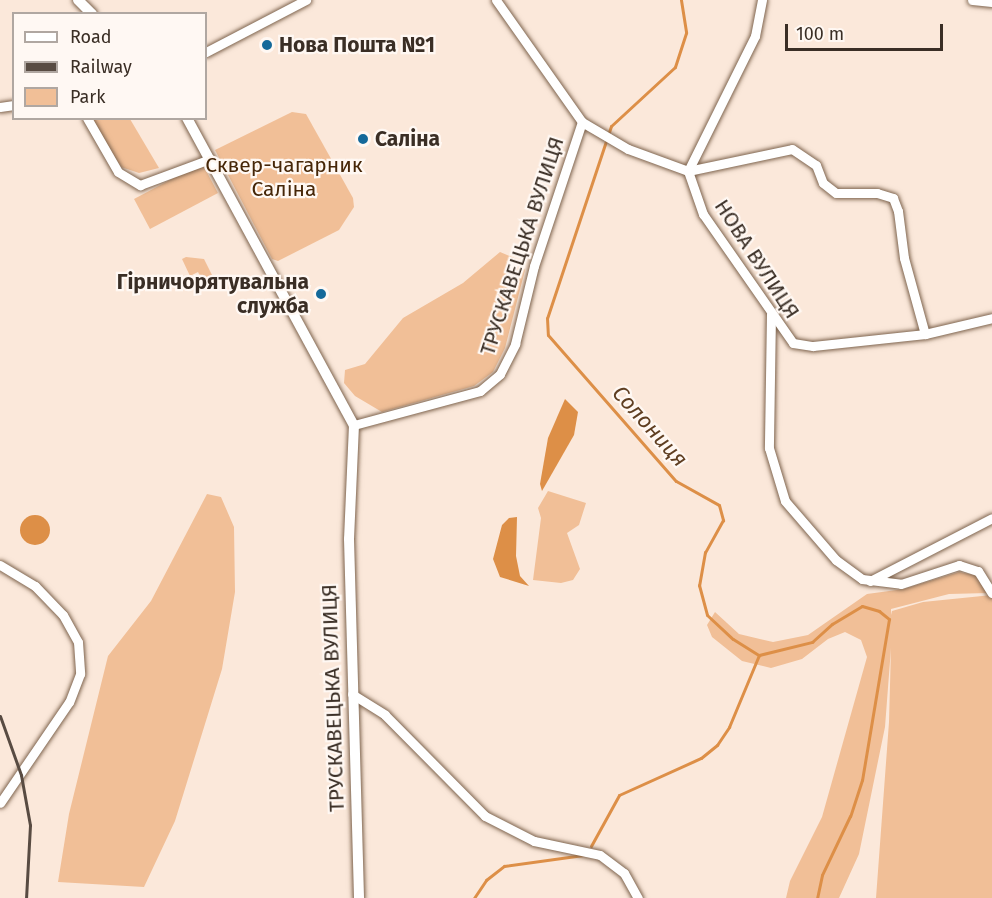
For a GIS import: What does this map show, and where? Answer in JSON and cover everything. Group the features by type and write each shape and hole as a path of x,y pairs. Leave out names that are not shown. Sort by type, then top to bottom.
{"street":[{"path":"78,0 90,12"},
{"path":"207,51 306,0"},
{"name":"ТРУСКАВЕЦЬКА ВУЛИЦЯ","path":"359,898 349,539 354,425 480,391 500,374 515,344 534,266 582,122 496,0"},
{"path":"688,171 755,36 762,0"},
{"path":"972,0 992,2"},
{"path":"88,120 118,172 140,185 210,159"},
{"path":"188,120 354,425"},
{"path":"582,122 598,135 628,150 688,171 792,149 816,165 823,183 836,193 877,193 893,198 898,211 906,267 925,334"},
{"name":"НОВА ВУЛИЦЯ","path":"688,171 703,213 784,335 799,345 925,334 992,318"},
{"path":"771,314 769,448 776,480 785,501 836,560 870,581 901,584 959,565 978,571 992,593"},
{"path":"870,581 992,518"},
{"path":"0,565 35,586 63,615 78,642 80,674 69,702 0,803"},
{"path":"352,694 385,715 485,816 534,841 600,855 624,873 638,898"}],"green space":[{"name":"Сквер-чагарник Саліна","path":"292,112 306,114 353,198 354,207 339,230 278,261 272,259 215,150"},
{"path":"92,120 131,120 159,168 139,173 121,167"},
{"path":"202,163 218,193 150,229 134,199"},
{"path":"500,252 519,260 525,270 505,348 493,372 474,386 382,412 355,396 344,383 345,370 365,364 403,318 463,283"},
{"path":"186,257 204,259 214,279 204,284 198,272 190,276 182,259"},
{"path":"548,491 586,503 579,525 567,533 580,569 573,580 561,583 533,580 541,518 538,508"},
{"path":"207,494 221,497 234,527 235,592 222,669 175,821 144,887 58,882 69,814 108,656 151,601"},
{"path":"959,572 978,576 988,593 949,594 891,609 891,615 892,611 923,602 992,595 992,898 876,898 889,722 891,648 885,727 859,854 839,898 786,898 790,881 822,817 867,657 861,640 845,632 828,639 802,659 771,668 742,661 712,637 707,625 715,612 739,634 773,642 808,635 867,594 904,589"}],"shaded area":[{"path":"565,399 578,412 574,435 542,491 540,484 548,438"},
{"path":"35,515 45,520 50,530 45,540 35,545 25,540 20,530 25,520"},
{"path":"517,517 516,556 520,576 529,586 500,577 493,559 502,525 509,518"}],"waterway":[{"name":"Солониця","path":"681,0 686,33 675,67 611,126 547,318 548,335 676,481 719,505 723,520 705,552 699,585 707,615 733,639 759,655 812,642 832,624 862,606 879,611 889,619 862,780 850,816 822,875 817,898"},
{"path":"591,846 619,795 701,758 717,745 729,727 759,655"},
{"path":"474,898 486,880 504,866 583,855"}],"railway":[{"path":"0,716 21,775 30,825 26,898"}],"place":[{"name":"Нова Пошта №1","path":"267,45"},
{"name":"Саліна","path":"363,139"},
{"name":"Гірничорятувальна служба","path":"321,294"}]}
